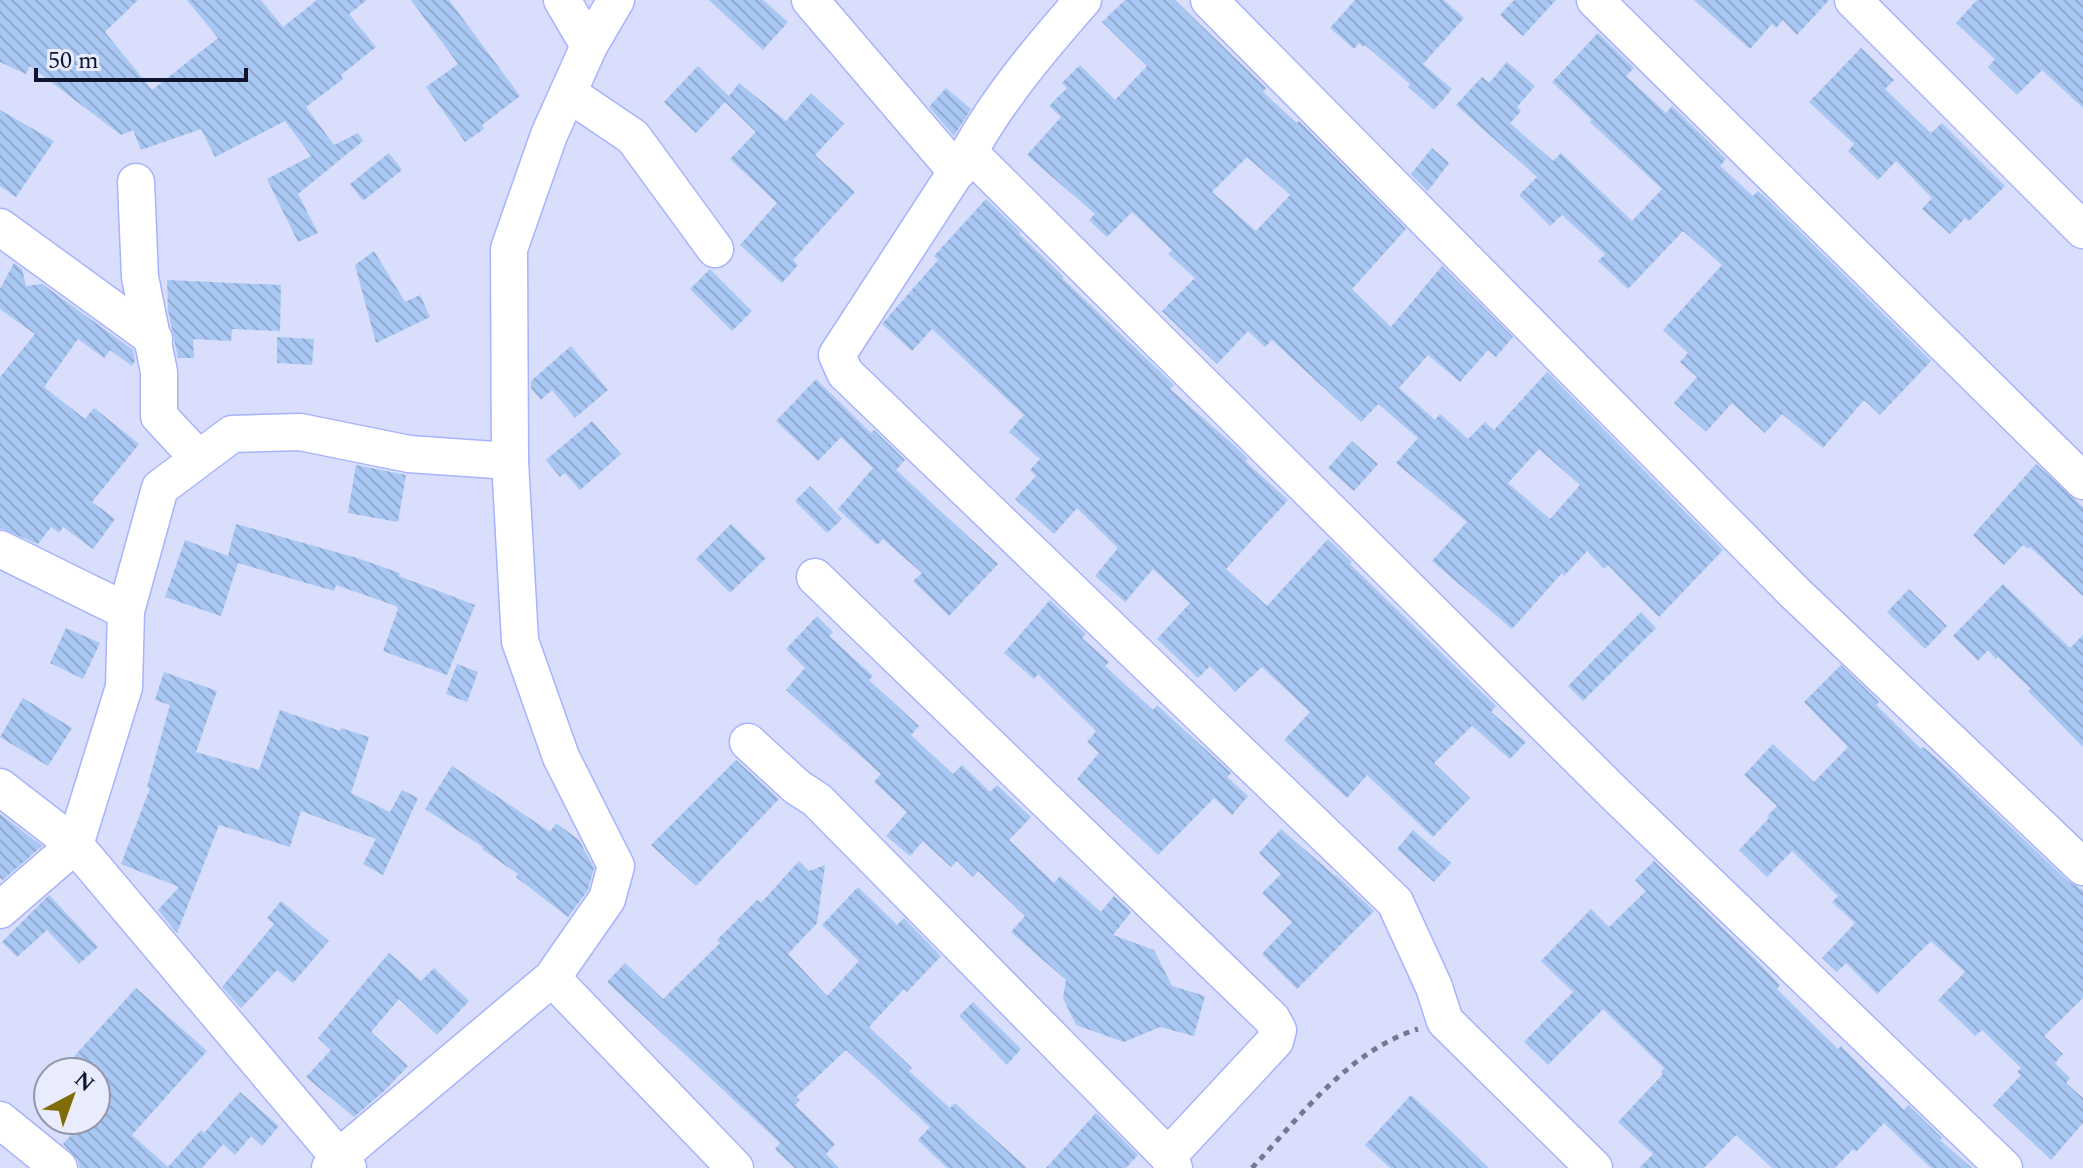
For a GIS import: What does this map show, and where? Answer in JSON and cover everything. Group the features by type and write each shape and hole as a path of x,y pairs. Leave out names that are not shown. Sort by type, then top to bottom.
{"street":[{"path":"562,0 589,46"},
{"path":"0,787 75,845 339,1164 552,978 607,899 616,866 561,757 520,641 510,461 509,249 549,135 589,46 616,0"},
{"path":"810,0 963,162 2004,1168"},
{"path":"1083,0 1031,59 987,119 963,162 837,355 845,373 1395,902 1434,987 1445,1021 1594,1168"},
{"path":"1209,0 1794,592 2083,867"},
{"path":"1595,0 2083,481"},
{"path":"1853,0 2083,230"},
{"path":"568,93 633,137 715,249"},
{"path":"136,182 140,277 159,372 159,416 198,458"},
{"path":"0,227 154,339"},
{"path":"0,910 75,845 124,687 126,611 160,488 232,434 300,432 409,454 510,461"},
{"path":"0,549 126,611"},
{"path":"748,742 797,787 817,800 1171,1162 1275,1041 1278,1030 1260,1008 815,577"},
{"path":"552,978 735,1168"},
{"path":"0,1120 59,1168"}],"path":[{"path":"1252,1168 1333,1081 1393,1037 1445,1021"}],"building":[{"path":"0,0 138,0 105,32 152,90 218,38 187,0 261,0 283,27 317,0 367,0 349,14 376,47 341,75 343,79 306,107 334,145 358,133 363,141 298,194 318,233 298,242 267,179 311,156 285,121 215,157 201,129 141,150 133,130 121,135 30,66 26,74 0,62"},
{"path":"411,0 449,0 520,96 465,142 426,87 458,64"},
{"path":"709,0 763,0 788,22 763,50"},
{"path":"1125,0 1175,0 1266,88 1263,92 1297,123 1299,121 1406,229 1352,289 1391,327 1442,266 1513,337 1496,357 1488,350 1460,382 1428,355 1399,388 1435,420 1440,414 1468,439 1485,422 1494,430 1547,372 1723,550 1659,617 1608,565 1604,569 1587,551 1564,576 1562,573 1512,629 1432,561 1467,522 1396,463 1418,438 1378,404 1361,422 1272,340 1265,347 1248,331 1217,364 1162,311 1195,278 1168,254 1172,250 1132,212 1107,237 1089,220 1095,214 1027,155 1061,117 1049,106 1067,88 1062,83 1080,65 1115,100 1147,66 1102,22","holes":["1247,157 1290,195 1256,231 1212,192","1539,449 1580,485 1550,519 1508,483"]},
{"path":"1355,0 1444,0 1464,18 1423,64 1452,89 1434,110 1408,87 1410,84 1365,45 1363,47 1359,43 1354,49 1330,28"},
{"path":"1514,0 1556,0 1523,36 1500,15"},
{"path":"1694,0 1829,0 1797,35 1783,20 1776,28 1772,24 1750,49"},
{"path":"1977,0 2083,0 2083,108 2042,70 2017,95 1988,67 1995,59 1956,23"},
{"path":"1598,33 1634,68 1626,76 1666,113 1672,106 1726,159 1720,166 1753,196 1758,191 1764,196 1931,361 1880,415 1864,400 1823,448 1782,414 1765,433 1732,403 1706,432 1674,403 1697,377 1680,362 1688,353 1663,330 1722,265 1683,231 1628,289 1598,261 1605,254 1562,215 1550,226 1519,195 1537,177 1456,105 1482,77 1489,83 1507,62 1535,86 1517,107 1521,111 1510,123 1553,161 1561,153 1632,221 1662,189 1552,82"},
{"path":"1861,48 1894,80 1885,89 1931,133 1942,123 2005,186 1969,221 1965,218 1950,234 1922,209 1932,198 1896,161 1878,180 1848,151 1854,144 1809,102"},
{"path":"698,66 729,96 739,83 786,121 811,93 844,124 815,155 855,192 793,260 798,265 782,283 740,245 777,203 730,159 756,132 725,102 696,133 664,102"},
{"path":"946,88 971,109 954,136 929,107"},
{"path":"0,110 54,141 16,197 0,186"},
{"path":"1432,148 1449,163 1428,191 1411,174"},
{"path":"389,153 402,170 363,201 350,184"},
{"path":"986,199 1062,278 1174,385 1170,389 1237,448 1248,459 1245,461 1288,500 1226,569 1267,606 1328,539 1496,706 1491,712 1526,742 1510,759 1472,726 1434,763 1470,798 1433,837 1367,775 1347,798 1284,740 1310,712 1262,667 1235,692 1210,666 1198,678 1157,639 1190,603 1153,569 1125,602 1095,576 1118,548 1077,508 1054,534 1015,499 1036,476 1030,470 1040,459 1009,432 1024,415 932,329 912,351 882,324 938,260 934,256"},
{"path":"374,251 405,302 420,295 430,317 376,343 355,265"},
{"path":"14,263 22,269 26,286 42,284 133,350 135,361 132,366 110,350 104,358 78,339 44,387 85,419 94,408 139,444 92,502 115,519 93,549 63,527 59,533 51,527 38,544 0,528 0,377 35,334 0,309 0,289"},
{"path":"710,269 752,311 732,331 690,289"},
{"path":"167,280 281,285 280,331 232,329 231,341 193,339 194,358 178,358 168,310"},
{"path":"277,337 314,339 312,365 277,363"},
{"path":"571,346 608,390 575,418 552,390 541,400 531,388 531,381"},
{"path":"816,379 871,433 874,430 905,460 896,470 998,564 949,616 913,581 922,573 883,539 877,545 838,509 873,468 841,437 818,461 776,421"},
{"path":"592,421 621,454 580,490 565,473 560,477 546,460"},
{"path":"1352,441 1378,464 1354,491 1328,468"},
{"path":"2036,464 2083,507 2083,596 2030,547 2028,549 2023,545 2004,565 1973,535"},
{"path":"356,465 406,475 398,522 348,513"},
{"path":"810,486 842,519 827,533 795,501"},
{"path":"236,524 357,558 475,605 447,675 383,651 398,609 396,606 336,585 334,591 238,563 221,616 165,597 185,540 228,556"},
{"path":"731,524 766,558 730,593 696,559"},
{"path":"2003,584 2070,648 2083,635 2083,747 1998,657 1996,659 1988,650 1978,661 1953,636"},
{"path":"1909,589 1947,626 1925,649 1887,612"},
{"path":"1050,600 1086,634 1082,638 1109,662 1105,666 1153,710 1157,705 1231,773 1227,777 1248,796 1232,815 1214,798 1158,855 1077,779 1099,753 1087,742 1096,731 1038,674 1034,679 1004,653"},
{"path":"1641,612 1656,628 1583,701 1568,686"},
{"path":"817,616 833,632 829,636 873,676 869,680 919,726 911,735 953,774 962,765 990,792 997,785 1031,817 1009,840 1054,883 1060,876 1101,912 1114,896 1131,912 1113,935 1154,950 1172,986 1205,996 1194,1036 1160,1027 1124,1042 1076,1025 1063,998 1066,980 1011,932 1025,916 978,871 973,877 957,861 951,867 923,841 910,856 886,836 907,812 874,782 881,774 786,690 805,668 786,649"},
{"path":"66,628 100,643 83,679 50,663"},
{"path":"457,664 478,672 467,702 446,694"},
{"path":"1841,665 1921,749 1923,747 1950,770 2069,882 2083,890 2083,998 2044,1036 2063,1054 2055,1063 2070,1078 2066,1083 2083,1098 2083,1123 2051,1160 1993,1105 2021,1075 2017,1072 2021,1068 1982,1030 1975,1036 1938,1000 1965,972 1931,941 1877,994 1846,963 1837,972 1822,958 1855,923 1832,902 1838,896 1792,851 1767,877 1739,850 1777,806 1744,775 1773,744 1814,782 1848,747 1804,702"},
{"path":"164,672 217,691 196,752 259,770 280,710 340,731 341,728 369,737 351,793 390,812 402,790 418,798 383,875 363,864 376,839 301,811 290,847 219,825 177,933 158,910 179,887 121,864 150,788 147,787 170,705 155,700"},
{"path":"23,698 72,728 48,766 0,737"},
{"path":"736,760 779,799 696,886 651,845"},
{"path":"452,766 550,832 556,823 579,840 594,868 588,890 568,917 483,847 425,809"},
{"path":"0,814 42,846 3,880 0,878"},
{"path":"1281,829 1374,911 1297,989 1262,954 1292,922 1262,893 1281,874 1259,853"},
{"path":"1413,830 1451,863 1434,882 1397,849"},
{"path":"799,861 809,871 825,865 817,923 788,954 827,996 859,961 822,925 858,887 897,925 904,918 941,956 907,992 904,989 869,1027 912,1068 909,1071 950,1108 955,1103 1027,1168 947,1168 918,1140 930,1127 846,1050 796,1097 800,1100 795,1105 835,1144 826,1154 839,1168 795,1168 775,1149 780,1143 607,982 625,963 663,999 720,943 717,940 757,900 761,903"},
{"path":"1654,861 1756,960 1780,985 1777,989 1838,1049 1841,1046 1904,1110 1908,1105 1942,1138 1940,1140 1972,1168 1931,1168 1884,1123 1856,1152 1853,1149 1835,1168 1772,1168 1736,1135 1704,1168 1639,1168 1653,1154 1618,1122 1663,1074 1664,1068 1603,1009 1548,1065 1524,1042 1573,992 1541,961 1591,909 1609,927 1646,891 1635,880"},
{"path":"49,895 98,947 79,964 47,930 17,957 2,942"},
{"path":"281,901 329,941 293,983 277,970 241,1008 222,987 274,924 267,918"},
{"path":"389,953 421,981 434,968 469,1001 437,1035 399,999 371,1032 408,1066 354,1117 306,1077 331,1050 318,1038"},
{"path":"136,988 207,1051 132,1135 168,1167 201,1130 204,1133 240,1092 279,1126 262,1146 251,1136 235,1155 223,1144 202,1168 80,1168 78,1160 63,1144 70,1136 112,1136 112,1056 74,1056"},
{"path":"973,1002 1021,1049 1007,1065 959,1016"},
{"path":"1411,1095 1489,1168 1390,1168 1365,1145"},
{"path":"1096,1113 1138,1155 1126,1168 1046,1168"}]}
